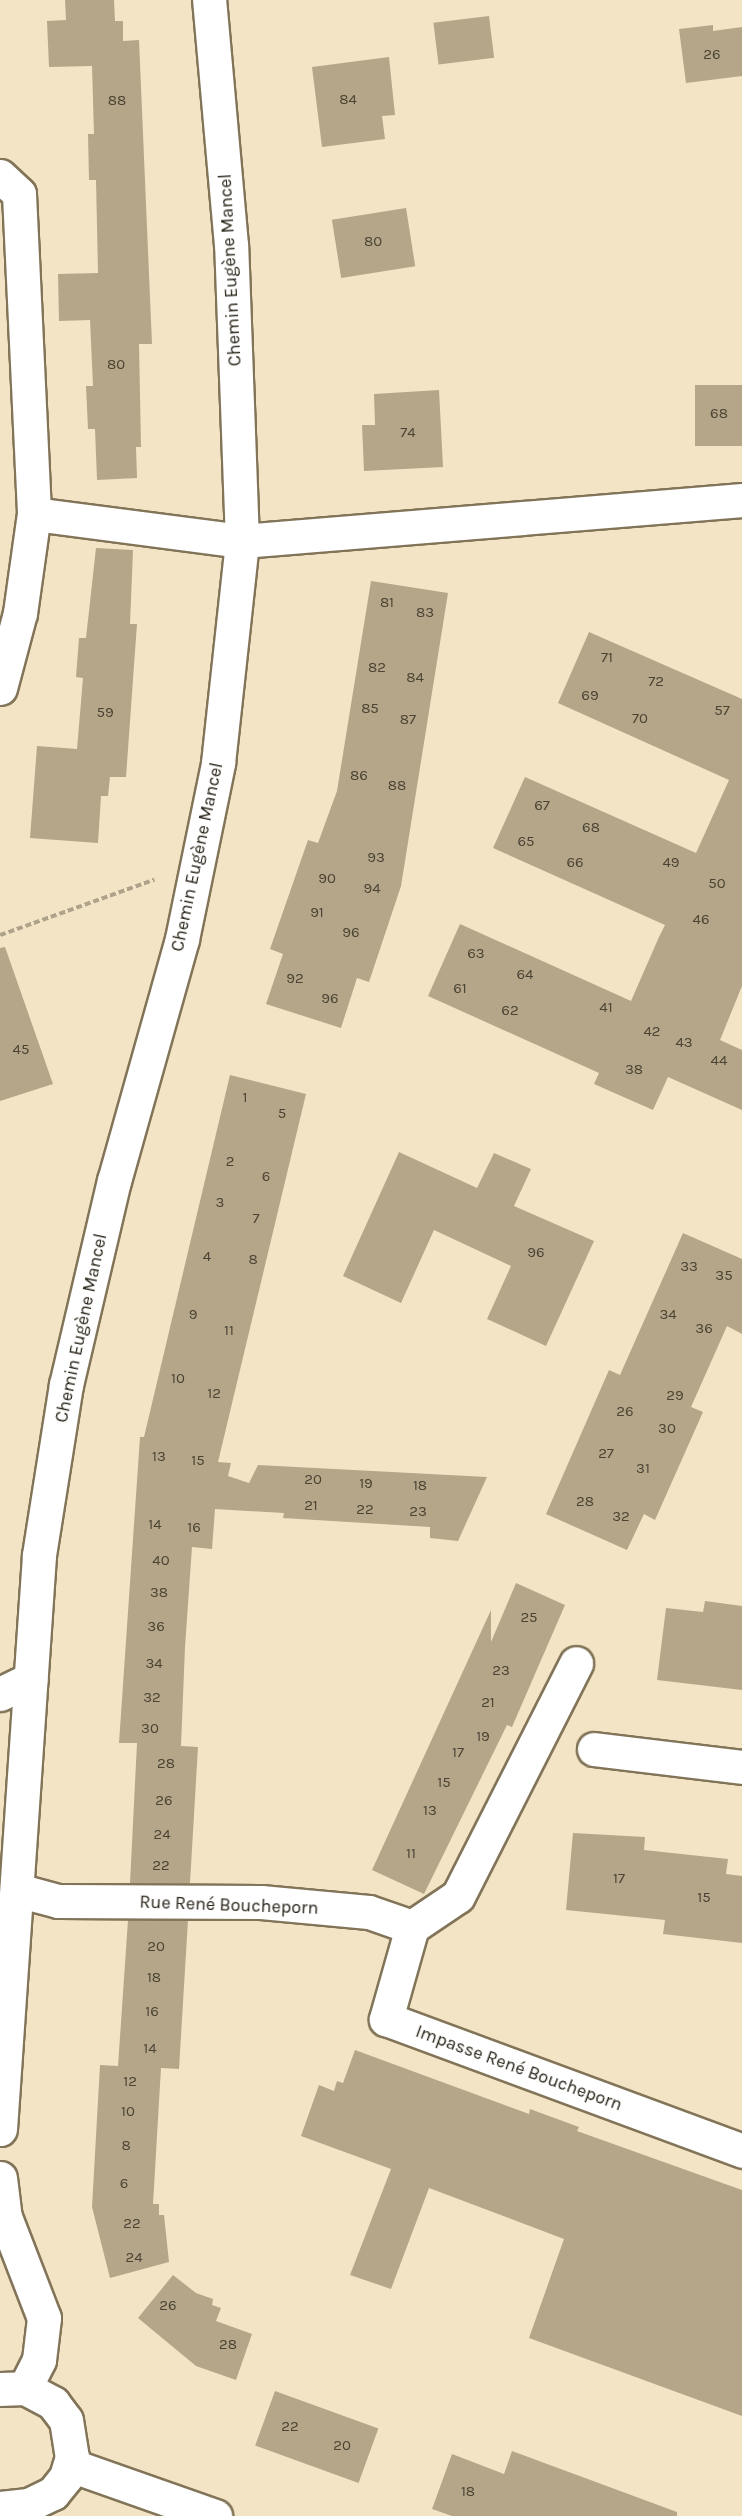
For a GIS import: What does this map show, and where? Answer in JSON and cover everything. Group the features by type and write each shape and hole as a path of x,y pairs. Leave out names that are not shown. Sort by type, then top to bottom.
{"street":[{"name":"Chemin Eugène Mancel","path":"0,2129 39,1555 66,1385 114,1181 182,939 218,763 242,541 231,244 209,0"},
{"path":"0,176 19,194 34,514 20,613 0,688"},
{"path":"34,514 242,541 742,500"},
{"path":"412,1927 458,1896 576,1664"},
{"path":"0,1694 31,1679"},
{"path":"594,1749 742,1767"},
{"name":"Rue René Boucheporn","path":"16,1890 58,1901 261,1902 369,1912 412,1927"},
{"name":"Impasse René Boucheporn","path":"412,1927 386,2019 742,2151"},
{"path":"0,2178 5,2217 44,2318 39,2360 12,2389 44,2397 66,2420 72,2437 70,2465 53,2493 28,2505 3,2511"},
{"path":"70,2465 215,2516"}],"path":[{"path":"0,936 197,865"}],"building":[{"path":"65,0 114,0 115,21 123,21 123,41 139,40 152,344 139,344 141,447 136,447 137,478 97,480 95,429 88,429 86,386 93,386 90,320 59,321 58,274 98,273 96,180 89,180 88,134 94,134 92,66 49,67 47,21 66,20"},
{"path":"489,16 494,58 439,65 433,23"},
{"path":"713,25 713,31 742,27 742,76 686,83 679,29"},
{"path":"389,57 395,115 382,116 385,139 322,147 312,67"},
{"path":"406,208 415,266 341,278 332,220"},
{"path":"695,385 742,385 742,446 695,446"},
{"path":"439,390 443,467 364,471 362,425 375,425 374,394"},
{"path":"96,548 133,550 130,624 137,624 126,777 110,777 108,796 101,796 98,843 30,838 37,746 77,749 83,678 76,677 79,638 86,638"},
{"path":"371,581 448,593 401,886 369,982 357,978 341,1028 266,1004 283,954 270,949 308,840 318,843 337,791"},
{"path":"589,632 742,699 742,986 720,1040 742,1050 742,1110 668,1077 653,1110 594,1084 599,1073 428,996 460,924 631,1001 665,925 493,848 525,777 696,853 729,780 558,703"},
{"path":"5,947 53,1084 0,1101 0,948"},
{"path":"230,1075 306,1094 218,1462 231,1463 228,1476 249,1483 258,1465 487,1477 458,1541 430,1538 430,1527 283,1518 284,1513 215,1509 212,1549 192,1547 185,1647 181,1746 198,1747 190,1883 130,1883 137,1743 119,1743 140,1437 144,1437"},
{"path":"399,1152 477,1188 494,1153 531,1169 514,1206 594,1241 546,1346 487,1319 511,1266 434,1230 401,1303 343,1276"},
{"path":"683,1233 742,1259 742,1334 727,1326 691,1407 703,1412 655,1520 644,1514 627,1550 546,1514 609,1370 620,1375"},
{"path":"516,1583 565,1605 512,1727 507,1725 424,1894 372,1870 491,1610 491,1642"},
{"path":"705,1601 742,1606 742,1690 657,1680 666,1608 703,1612"},
{"path":"573,1833 645,1837 644,1850 728,1859 726,1874 742,1876 742,1943 663,1934 665,1920 566,1910"},
{"path":"128,1920 188,1920 179,2069 161,2068 153,2204 159,2204 159,2215 164,2215 169,2262 110,2278 92,2207 100,2065 118,2066"},
{"path":"355,2050 529,2114 530,2109 579,2127 577,2131 742,2190 742,2416 529,2338 564,2239 429,2188 391,2289 350,2275 391,2169 301,2136 319,2085 334,2091 337,2081 343,2083"},
{"path":"173,2275 196,2293 213,2299 212,2305 221,2308 216,2321 252,2334 236,2380 196,2366 138,2318"},
{"path":"275,2391 378,2429 359,2483 255,2446"},
{"path":"512,2451 677,2512 677,2516 452,2516 432,2509 452,2454 504,2474"}]}
